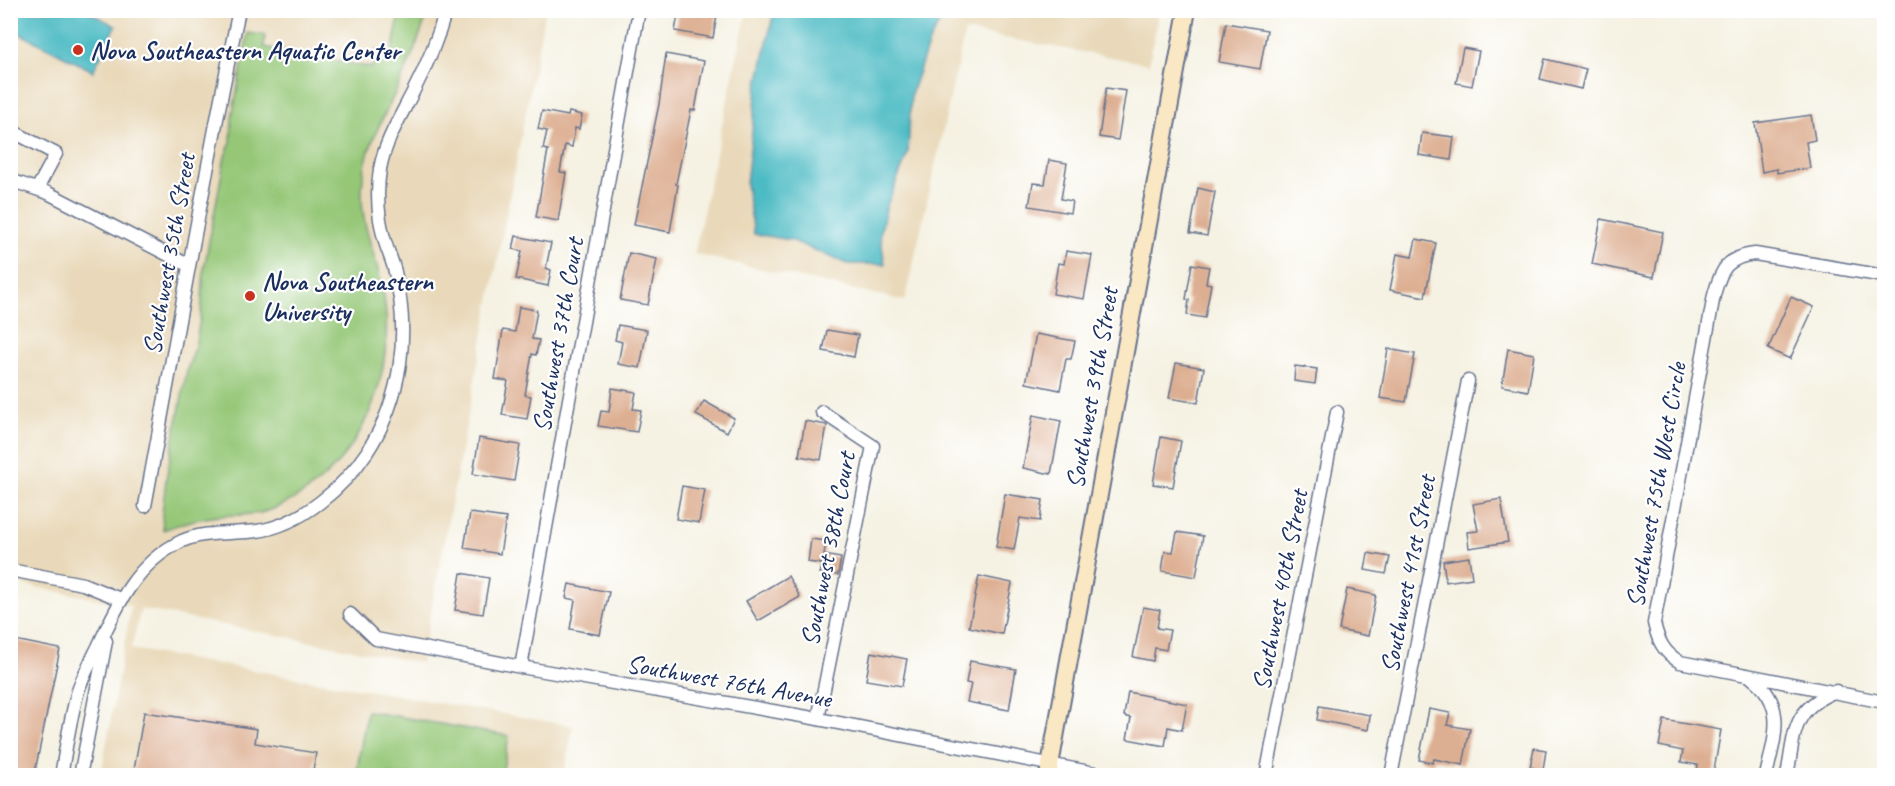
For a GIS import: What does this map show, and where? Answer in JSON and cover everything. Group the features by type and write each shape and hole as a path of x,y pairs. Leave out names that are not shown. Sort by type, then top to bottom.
{"street":[{"name":"Southwest 35th Street","path":"145,506 188,265 239,10"},
{"path":"61,776 78,690 120,599 133,580 158,555 183,540 205,535 260,531 286,523 309,510 350,474 367,452 380,428 391,403 398,378 403,324 395,270 380,223 377,192 380,167 389,139 426,66 446,10"},
{"name":"Southwest 37th Court","path":"521,667 639,10"},
{"name":"Southwest 39th Street","path":"1049,770 1187,10"},
{"path":"10,130 56,154 37,189"},
{"path":"10,180 48,193 188,265"},
{"name":"Southwest 75th West Circle","path":"1884,276 1755,254 1738,257 1727,264 1716,286 1654,623 1664,649 1680,662 1884,702"},
{"name":"Southwest 41st Street","path":"1391,776 1468,381"},
{"name":"Southwest 38th Court","path":"819,719 873,446 822,412"},
{"name":"Southwest 40th Street","path":"1266,776 1337,412"},
{"path":"10,570 82,584 120,599"},
{"name":"Southwest 76th Avenue","path":"350,614 376,639 819,719 1049,770 1110,776"},
{"path":"80,776 111,620"},
{"path":"1751,677 1768,693 1775,711 1775,732 1766,776"},
{"path":"1787,776 1798,720 1805,710 1820,698 1836,691"}],"shaded area":[{"name":"Nova Southeastern University","path":"10,11 545,11 421,663 141,609 131,649 573,726 564,775 101,775 131,606 11,582"},
{"path":"747,11 1159,11 1149,64 965,31 905,301 694,254"}],"green space":[{"path":"400,11 428,11 411,59 370,148 363,174 363,213 382,286 386,318 385,351 379,384 368,415 353,444 332,469 307,491 270,510 254,514 205,518 163,530 162,514 166,479 187,370 195,348 201,313 204,268 225,156 231,142 232,117 248,33 265,35 264,47 372,68 376,50 392,53"},
{"path":"367,711 509,736 502,775 356,775"}],"water":[{"name":"Nova Southeastern Aquatic Center","path":"10,11 87,11 116,26 93,71 11,29"},
{"path":"774,11 946,11 929,42 911,94 908,153 887,205 880,234 885,264 847,264 791,240 754,234 746,184 757,88"}],"building":[{"path":"679,10 718,10 713,38 675,31"},
{"path":"1226,23 1267,30 1260,69 1219,62"},
{"path":"1463,48 1479,51 1472,86 1456,83"},
{"path":"666,54 704,61 695,110 691,110 676,184 678,185 670,232 634,225 659,104"},
{"path":"1545,59 1586,69 1581,89 1540,79"},
{"path":"1106,88 1126,91 1118,140 1099,137"},
{"path":"542,111 568,116 569,112 582,115 579,129 575,128 572,147 565,145 560,172 566,173 558,221 536,217 548,150 543,149 547,131 538,129"},
{"path":"1811,115 1815,140 1806,142 1810,168 1777,173 1777,169 1762,172 1755,123"},
{"path":"1422,133 1454,137 1451,160 1419,155"},
{"path":"1049,160 1067,163 1061,199 1072,201 1070,213 1029,206 1033,183 1045,184"},
{"path":"1198,188 1215,192 1207,236 1190,233"},
{"path":"1601,219 1663,232 1654,277 1592,264"},
{"path":"516,236 551,243 546,268 551,270 548,286 516,279 522,251 513,249"},
{"path":"1416,239 1436,243 1425,297 1390,290 1397,254 1412,257"},
{"path":"1066,251 1092,255 1084,299 1053,294 1058,263 1064,264"},
{"path":"629,253 657,259 648,305 620,300"},
{"path":"1192,264 1209,267 1206,283 1211,284 1205,318 1187,315 1189,300 1186,299"},
{"path":"1791,297 1814,307 1790,359 1768,349"},
{"path":"519,307 537,310 532,339 539,340 536,355 532,354 525,395 531,396 527,419 502,415 508,381 495,379 503,330 515,332"},
{"path":"618,325 647,330 640,368 618,364 622,342 615,340"},
{"path":"827,330 858,335 854,357 823,351"},
{"path":"1036,334 1075,341 1071,359 1066,359 1060,390 1026,383"},
{"path":"1388,349 1415,354 1406,402 1380,398"},
{"path":"1508,349 1534,354 1528,391 1502,386"},
{"path":"1176,363 1204,368 1198,403 1169,398"},
{"path":"1295,366 1317,369 1315,384 1294,381"},
{"path":"612,388 636,392 633,409 641,410 637,432 598,426 601,411 609,412"},
{"path":"704,401 734,418 727,432 696,415"},
{"path":"1033,415 1061,421 1051,474 1023,468"},
{"path":"805,421 827,425 821,460 799,456"},
{"path":"1161,437 1181,441 1173,487 1153,484"},
{"path":"479,438 520,445 514,481 473,474"},
{"path":"682,486 705,490 699,523 676,519"},
{"path":"1005,494 1043,500 1040,521 1020,518 1014,550 996,547"},
{"path":"1501,499 1508,542 1469,548 1467,532 1478,531 1473,504"},
{"path":"470,513 506,518 500,554 464,548"},
{"path":"1177,532 1203,536 1196,577 1162,571 1165,551 1173,552"},
{"path":"811,539 826,541 824,555 841,558 838,575 820,573 822,564 808,562"},
{"path":"1368,553 1390,557 1386,574 1365,570"},
{"path":"1469,557 1472,578 1446,582 1443,561"},
{"path":"461,573 489,578 483,614 455,610"},
{"path":"788,576 800,597 758,621 746,601"},
{"path":"979,576 1012,583 1002,634 969,627"},
{"path":"569,584 609,592 600,635 570,629 575,600 566,598"},
{"path":"1347,589 1376,595 1368,636 1339,630"},
{"path":"1143,607 1160,610 1157,628 1170,630 1166,650 1155,648 1153,661 1133,657"},
{"path":"10,639 60,649 34,776 10,776"},
{"path":"871,652 907,659 902,686 866,680"},
{"path":"970,661 1016,669 1009,710 967,702 971,684 966,683"},
{"path":"1128,692 1187,704 1182,730 1168,727 1165,746 1127,739 1131,718 1124,716"},
{"path":"1319,706 1370,715 1368,730 1317,720"},
{"path":"1429,709 1450,713 1447,725 1470,729 1463,765 1434,759 1433,763 1419,760"},
{"path":"144,712 257,729 255,743 316,753 312,776 133,776"},
{"path":"1664,720 1721,730 1713,776 1696,776 1698,765 1681,762 1683,751 1659,746"},
{"path":"1534,748 1546,750 1543,770 1530,767"}],"place":[{"name":"Nova Southeastern Aquatic Center","path":"78,50"},
{"name":"Nova Southeastern University","path":"250,296"}]}
